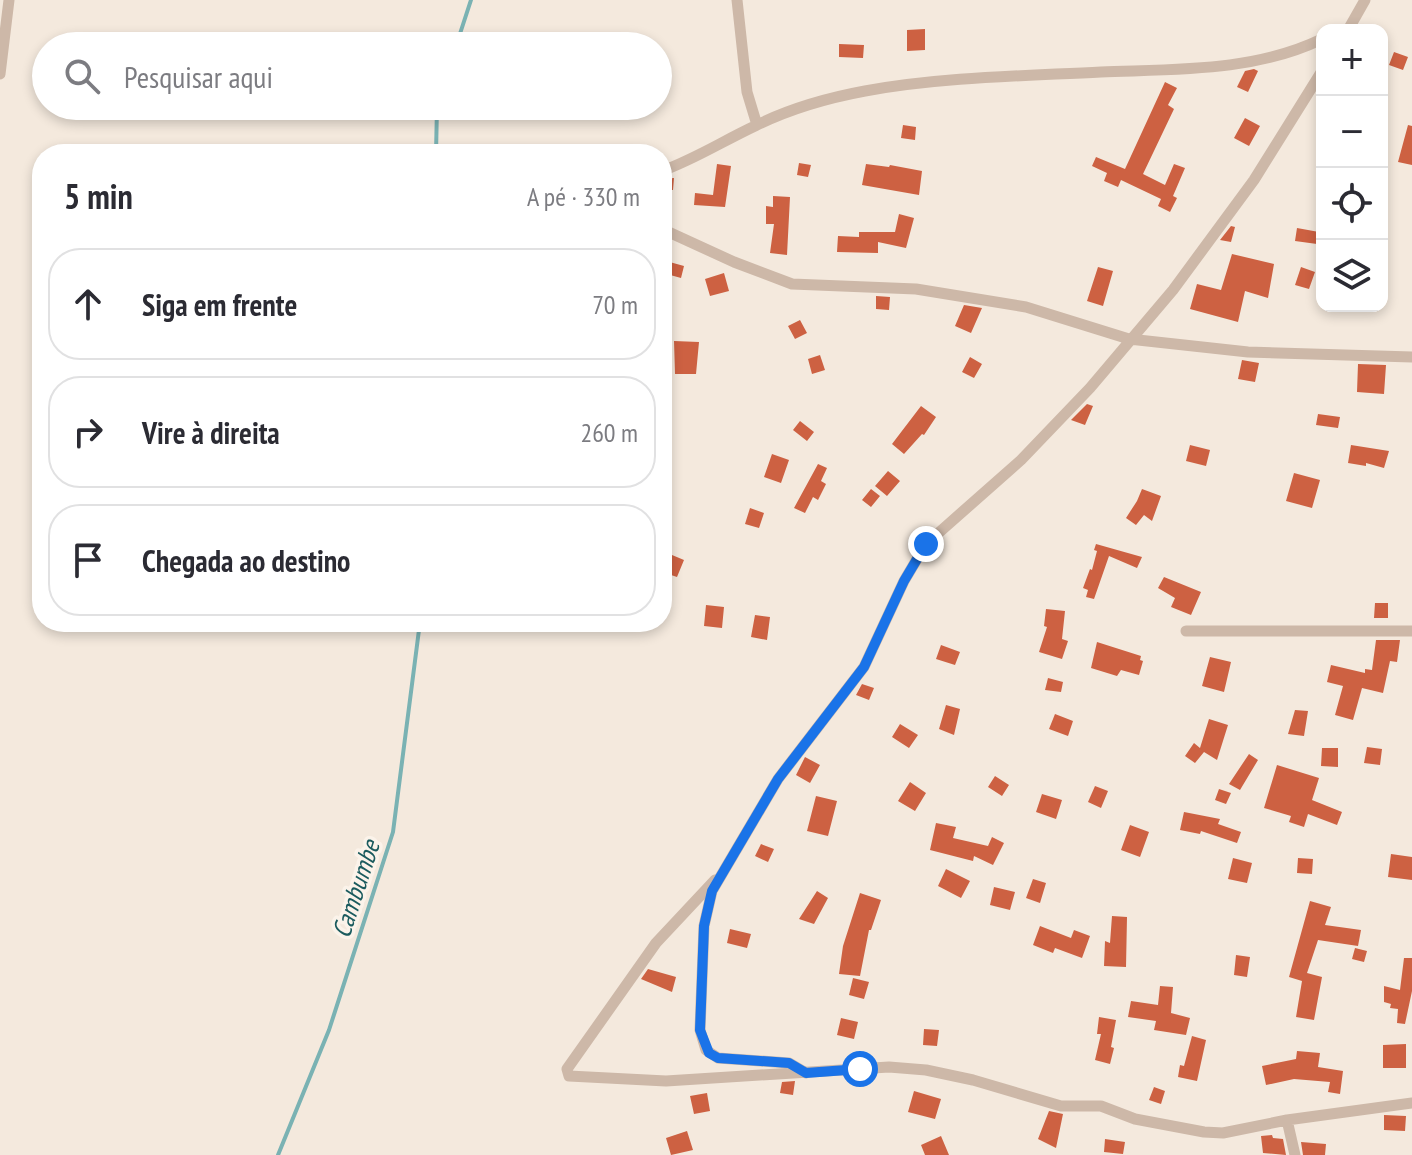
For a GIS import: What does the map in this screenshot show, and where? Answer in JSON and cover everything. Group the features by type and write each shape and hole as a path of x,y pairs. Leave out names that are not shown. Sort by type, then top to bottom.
{"street":[{"path":"0,74 9,0"},
{"path":"737,0 747,92 757,125"},
{"path":"1352,24 1365,0"},
{"path":"672,168 694,160 757,125 813,103 864,91 964,80 1228,66 1303,48 1316,42"},
{"path":"806,1073 789,1063 718,1058 709,1053 702,1041 704,926 712,891 778,779 864,667 904,581 926,544 1021,460 1090,388 1173,290 1254,180 1316,81"},
{"path":"672,234 792,284 931,291 1026,307 1129,339 1248,352 1412,357"},
{"path":"1186,631 1412,631"},
{"path":"723,872 656,943 616,997 566,1073 572,1078 666,1081 889,1067 926,1070 973,1080 1061,1106 1101,1106 1135,1119 1223,1133 1287,1120 1412,1103"},
{"path":"1287,1120 1295,1155"}],"building":[{"path":"925,29 925,50 907,51 907,30"},
{"path":"839,44 864,45 863,58 839,57"},
{"path":"1394,52 1408,57 1403,70 1389,65"},
{"path":"1245,71 1258,71 1248,92 1237,87"},
{"path":"1165,82 1177,88 1168,105 1174,109 1143,174 1165,185 1174,164 1185,168 1170,212 1158,206 1161,199 1121,180 1118,187 1104,181 1107,173 1092,166 1096,157 1125,169"},
{"path":"1245,118 1260,126 1249,146 1234,138"},
{"path":"903,125 916,127 915,140 901,138"},
{"path":"1408,125 1412,126 1412,165 1398,162"},
{"path":"799,163 811,165 808,177 797,175"},
{"path":"717,164 731,166 725,207 694,205 695,193 713,195"},
{"path":"866,164 922,171 919,195 862,185"},
{"path":"773,196 790,197 787,255 770,253 774,224 766,224 766,206 773,207"},
{"path":"899,214 914,218 906,248 878,242 878,253 837,252 838,236 859,237 859,232 895,232"},
{"path":"1231,226 1235,227 1231,242 1220,240"},
{"path":"1297,228 1316,231 1316,244 1295,241"},
{"path":"1232,254 1274,264 1268,298 1245,291 1238,322 1190,309 1197,284 1221,290"},
{"path":"672,263 684,266 681,278 672,276"},
{"path":"1098,267 1113,271 1103,306 1087,301"},
{"path":"1301,267 1315,272 1309,289 1295,285"},
{"path":"724,273 729,291 710,296 705,279"},
{"path":"876,296 890,297 889,310 876,309"},
{"path":"964,305 982,308 971,333 955,326"},
{"path":"800,320 807,333 795,339 788,326"},
{"path":"674,341 699,342 696,374 675,374"},
{"path":"820,355 825,370 812,374 808,359"},
{"path":"970,357 982,364 974,378 962,372"},
{"path":"1242,360 1259,363 1255,382 1238,379"},
{"path":"1358,364 1386,365 1384,394 1357,392"},
{"path":"1087,404 1093,406 1085,425 1071,420"},
{"path":"921,406 936,417 924,435 904,454 892,444"},
{"path":"1318,414 1340,417 1338,428 1316,425"},
{"path":"800,421 814,432 807,441 793,430"},
{"path":"1190,445 1210,450 1206,466 1186,461"},
{"path":"1351,445 1389,451 1384,468 1366,463 1366,466 1348,463"},
{"path":"772,454 789,460 781,483 764,477"},
{"path":"818,464 827,468 821,481 826,484 818,500 813,497 805,513 794,508"},
{"path":"888,471 900,481 887,496 875,486"},
{"path":"1294,473 1320,480 1312,508 1286,501"},
{"path":"871,489 880,496 871,507 862,500"},
{"path":"1142,489 1161,496 1152,521 1144,515 1136,525 1126,518"},
{"path":"750,508 764,513 759,528 745,524"},
{"path":"1096,544 1142,557 1137,568 1109,556 1094,599 1086,597 1088,590 1083,588 1092,570"},
{"path":"672,555 684,560 677,577 672,575"},
{"path":"1164,577 1201,592 1191,615 1171,607 1175,598 1158,588"},
{"path":"1375,603 1388,603 1388,618 1374,618"},
{"path":"706,605 724,607 722,628 704,626"},
{"path":"1046,609 1065,611 1062,639 1068,641 1062,659 1039,652 1047,627 1044,626"},
{"path":"755,615 770,617 767,640 751,637"},
{"path":"1376,640 1400,640 1397,662 1390,661 1383,693 1362,688 1353,720 1335,715 1343,686 1327,682 1331,665 1365,673 1365,669 1372,670"},
{"path":"1097,642 1141,656 1140,660 1143,661 1139,675 1121,670 1117,676 1091,668"},
{"path":"941,645 960,652 955,665 936,659"},
{"path":"1210,657 1231,662 1224,692 1202,686"},
{"path":"1048,678 1063,682 1061,692 1045,690"},
{"path":"862,684 874,688 869,700 856,695"},
{"path":"946,705 960,709 954,735 939,729"},
{"path":"1295,710 1308,711 1304,736 1288,734"},
{"path":"1055,714 1073,721 1068,736 1049,729"},
{"path":"1209,719 1228,725 1217,760 1204,752 1195,763 1185,756 1194,743 1200,748"},
{"path":"900,724 918,735 909,748 892,737"},
{"path":"1367,747 1382,749 1380,765 1364,763"},
{"path":"1322,748 1338,748 1338,767 1321,766"},
{"path":"1249,754 1258,760 1240,790 1229,784"},
{"path":"805,757 820,765 810,783 796,775"},
{"path":"1277,765 1319,778 1312,800 1342,812 1337,825 1308,814 1304,827 1289,822 1291,816 1264,808"},
{"path":"995,776 1009,785 1002,796 988,787"},
{"path":"910,782 926,793 915,811 898,801"},
{"path":"1095,786 1108,791 1101,808 1088,802"},
{"path":"1219,789 1231,793 1226,804 1215,800"},
{"path":"1042,794 1062,800 1056,819 1036,812"},
{"path":"816,796 837,801 828,836 807,831"},
{"path":"1184,812 1220,819 1218,824 1241,832 1237,843 1201,831 1200,834 1180,830"},
{"path":"936,823 956,827 953,838 988,846 992,837 1004,843 993,865 974,856 973,861 930,850"},
{"path":"1130,825 1149,832 1140,857 1121,850"},
{"path":"761,844 774,849 768,862 755,856"},
{"path":"1391,854 1412,857 1412,880 1388,877"},
{"path":"1233,858 1252,863 1247,883 1228,879"},
{"path":"1298,858 1313,859 1312,874 1297,873"},
{"path":"946,869 970,881 961,898 938,886"},
{"path":"1033,879 1046,883 1040,903 1026,898"},
{"path":"994,887 1015,892 1010,910 990,905"},
{"path":"817,891 828,898 814,924 799,919"},
{"path":"860,893 881,900 869,930 860,976 839,974 843,946"},
{"path":"1310,901 1331,907 1325,925 1361,930 1358,946 1318,940 1307,973 1322,977 1314,1020 1296,1017 1302,981 1289,977"},
{"path":"1112,916 1127,917 1126,967 1104,966 1105,941 1110,943"},
{"path":"1040,926 1071,938 1074,930 1090,936 1082,958 1055,948 1053,953 1033,945"},
{"path":"730,929 751,934 747,948 727,943"},
{"path":"1355,948 1367,951 1364,962 1352,959"},
{"path":"1236,955 1250,957 1247,977 1234,975"},
{"path":"1404,958 1412,958 1412,991 1405,1024 1397,1023 1398,1009 1390,1008 1391,1004 1384,1002 1384,986 1400,990"},
{"path":"648,969 676,977 672,992 641,979"},
{"path":"853,978 869,982 864,999 849,995"},
{"path":"1160,986 1173,987 1171,1013 1190,1018 1186,1035 1154,1030 1156,1021 1128,1017 1131,1001 1158,1005"},
{"path":"1099,1017 1116,1020 1110,1064 1095,1060 1101,1034 1097,1034"},
{"path":"841,1018 858,1022 854,1039 837,1035"},
{"path":"924,1029 939,1030 937,1046 923,1045"},
{"path":"1192,1036 1206,1040 1197,1081 1178,1077"},
{"path":"1406,1044 1406,1068 1383,1068 1383,1045"},
{"path":"1297,1051 1320,1053 1318,1067 1343,1071 1340,1094 1328,1092 1330,1082 1294,1079 1266,1085 1262,1066 1296,1059"},
{"path":"795,1081 793,1095 780,1093 782,1082"},
{"path":"1154,1087 1165,1091 1161,1104 1149,1100"},
{"path":"914,1091 941,1099 935,1119 908,1112"},
{"path":"707,1093 710,1111 694,1114 690,1096"},
{"path":"1049,1111 1063,1114 1056,1148 1038,1139"},
{"path":"1384,1115 1406,1116 1405,1131 1384,1130"},
{"path":"687,1131 693,1150 671,1155 666,1138"},
{"path":"1272,1135 1273,1138 1283,1139 1286,1155 1263,1153 1261,1136"},
{"path":"941,1136 949,1155 925,1155 921,1145"},
{"path":"1105,1139 1125,1142 1123,1154 1104,1152"},
{"path":"1301,1142 1326,1144 1325,1155 1303,1155"}],"waterway":[{"name":"Cambumbe","path":"461,32 471,0"},
{"name":"Cambumbe","path":"436,144 437,120"},
{"name":"Cambumbe","path":"278,1155 329,1030 393,832 419,632"}],"route":[{"path":"860,1069 806,1073 789,1063 718,1058 709,1053 700,1030 704,926 712,891 723,872 778,779 864,667 904,581 926,544"}]}
